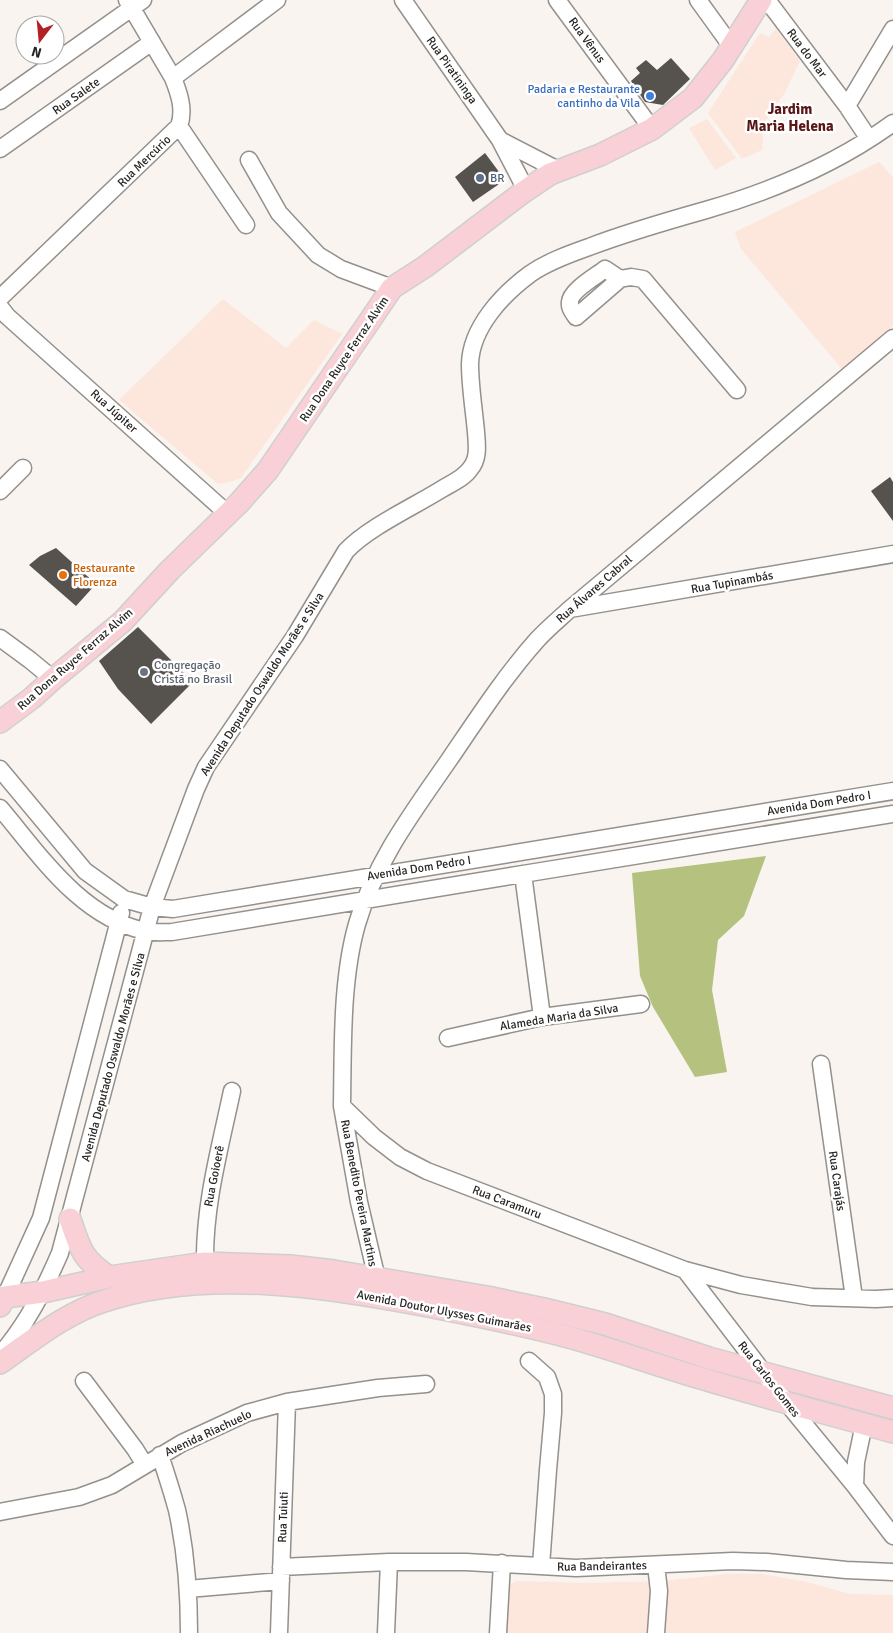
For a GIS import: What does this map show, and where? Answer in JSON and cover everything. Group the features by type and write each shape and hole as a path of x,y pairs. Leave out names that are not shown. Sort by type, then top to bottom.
{"main road":[{"name":"Rua Dona Ruyce Ferraz Alvim","path":"0,722 32,698 53,678 123,621 170,570 228,514 268,470 392,288 426,266 550,174 600,155 652,129 692,98 724,60 761,0"},
{"path":"70,1219 82,1253 88,1261 109,1277"},
{"name":"Avenida Doutor Ulysses Guimarães","path":"2,1301 109,1277 205,1263 291,1266 334,1271 544,1309 605,1324 709,1358 893,1408"},
{"name":"Avenida Doutor Ulysses Guimarães","path":"0,1363 80,1310 105,1300 140,1291 205,1282 257,1282 337,1291 407,1302 531,1327 580,1340 702,1379 893,1432"},
{"path":"864,1424 866,1414 874,1409 893,1413"}],"street":[{"path":"173,78 277,0"},
{"name":"Rua Piratininga","path":"403,0 500,140 526,190"},
{"name":"Rua Vênus","path":"557,0 652,129"},
{"path":"698,0 732,47"},
{"name":"Rua do Mar","path":"767,0 847,106 869,139"},
{"path":"0,101 134,3"},
{"name":"Rua Mercúrio","path":"0,298 179,126 182,110 173,78 152,42 134,3"},
{"path":"847,106 893,30"},
{"name":"Rua Salete","path":"0,149 152,42"},
{"name":"Avenida Deputado Oswaldo Morães e Silva","path":"43,1292 60,1253 70,1219 152,907 196,789 206,767 295,636 352,544 463,476 471,469 478,451 470,363 473,344 479,330 508,292 532,273 566,255 624,234 749,197 803,174 869,139 893,123"},
{"path":"179,126 246,225"},
{"name":"Rua Piratininga","path":"500,140 560,171"},
{"path":"249,160 278,213 318,255 341,268 392,288"},
{"path":"620,279 631,277 643,279 736,390"},
{"name":"Rua Júpiter","path":"2,316 228,514"},
{"name":"Rua Álvares Cabral","path":"364,900 375,875 400,831 505,680 538,639 570,609 893,338"},
{"path":"0,491 23,468"},
{"name":"Rua Tupinambás","path":"570,609 893,554"},
{"path":"0,638 53,678"},
{"name":"Avenida Dom Pedro I","path":"0,769 85,871 124,899 152,907 173,909 893,791"},
{"path":"850,798 854,821"},
{"name":"Avenida Dom Pedro I","path":"0,808 64,884 92,907 118,922 146,932 172,932 893,814"},
{"path":"523,874 542,1017"},
{"path":"2,1301 41,1218 124,899"},
{"path":"342,1106 343,1040 347,980 356,927 364,900"},
{"name":"Alameda Maria da Silva","path":"448,1038 542,1017 641,1004"},
{"name":"Rua Carajás","path":"821,1064 854,1298"},
{"name":"Rua Goioerê","path":"205,1263 208,1210 232,1091"},
{"name":"Rua Caramuru","path":"342,1106 374,1137 400,1157 427,1171 685,1270 741,1285 812,1297 893,1298"},
{"name":"Rua Benedito Pereira Martins","path":"342,1106 359,1202 377,1280"},
{"name":"Rua Carlos Gomes","path":"685,1270 786,1402 855,1486 893,1536"},
{"path":"0,1354 18,1334 43,1292"},
{"path":"530,1361 547,1377 553,1394 541,1566"},
{"path":"84,1381 145,1465"},
{"name":"Avenida Riachuelo","path":"0,1512 79,1497 112,1485 182,1442 247,1413 287,1402 378,1388 426,1384"},
{"name":"Rua Tuiuti","path":"279,1633 287,1402"},
{"path":"855,1486 856,1462 864,1424"},
{"path":"160,1455 177,1510 186,1563 189,1633"},
{"name":"Rua Bandeirantes","path":"188,1590 281,1574 388,1562 502,1563 576,1568 732,1561 893,1572"},
{"path":"386,1633 388,1562"},
{"path":"498,1633 502,1563"},
{"path":"656,1565 659,1590 656,1633"}],"shaded area":[{"path":"776,29 800,61 784,94 764,123 762,150 742,159 708,113 760,33 769,37"},
{"path":"707,119 736,158 715,170 689,128"},
{"path":"879,162 893,177 893,326 842,369 741,249 735,232"},
{"path":"223,299 286,348 314,320 342,334 241,478 218,484 119,400"},
{"path":"727,1574 762,1574 807,1582 850,1594 893,1595 893,1633 504,1633 505,1592 509,1585 517,1581 582,1583 663,1581"}],"green space":[{"path":"766,856 744,916 718,940 712,990 727,1072 695,1077 653,1007 640,976 632,873"}],"building":[{"path":"671,58 690,79 663,105 645,102 631,81 640,73 636,68 646,60 657,70"},
{"name":"BR","path":"485,153 505,180 473,202 455,177"},
{"path":"890,477 893,482 893,521 871,491"},
{"name":"Restaurante Florenza","path":"56,548 96,584 76,606 29,565 40,556"},
{"name":"Congregação Cristã no Brasil","path":"138,627 193,682 151,724 118,689 99,661"}],"place":[{"name":"Padaria e Restaurante cantinho da Vila","path":"650,96"},
{"name":"BR","path":"480,178"},
{"name":"Restaurante Florenza","path":"63,575"},
{"name":"Congregação Cristã no Brasil","path":"144,672"}],"district":[{"name":"Jardim Maria Helena","path":"790,118"}]}
